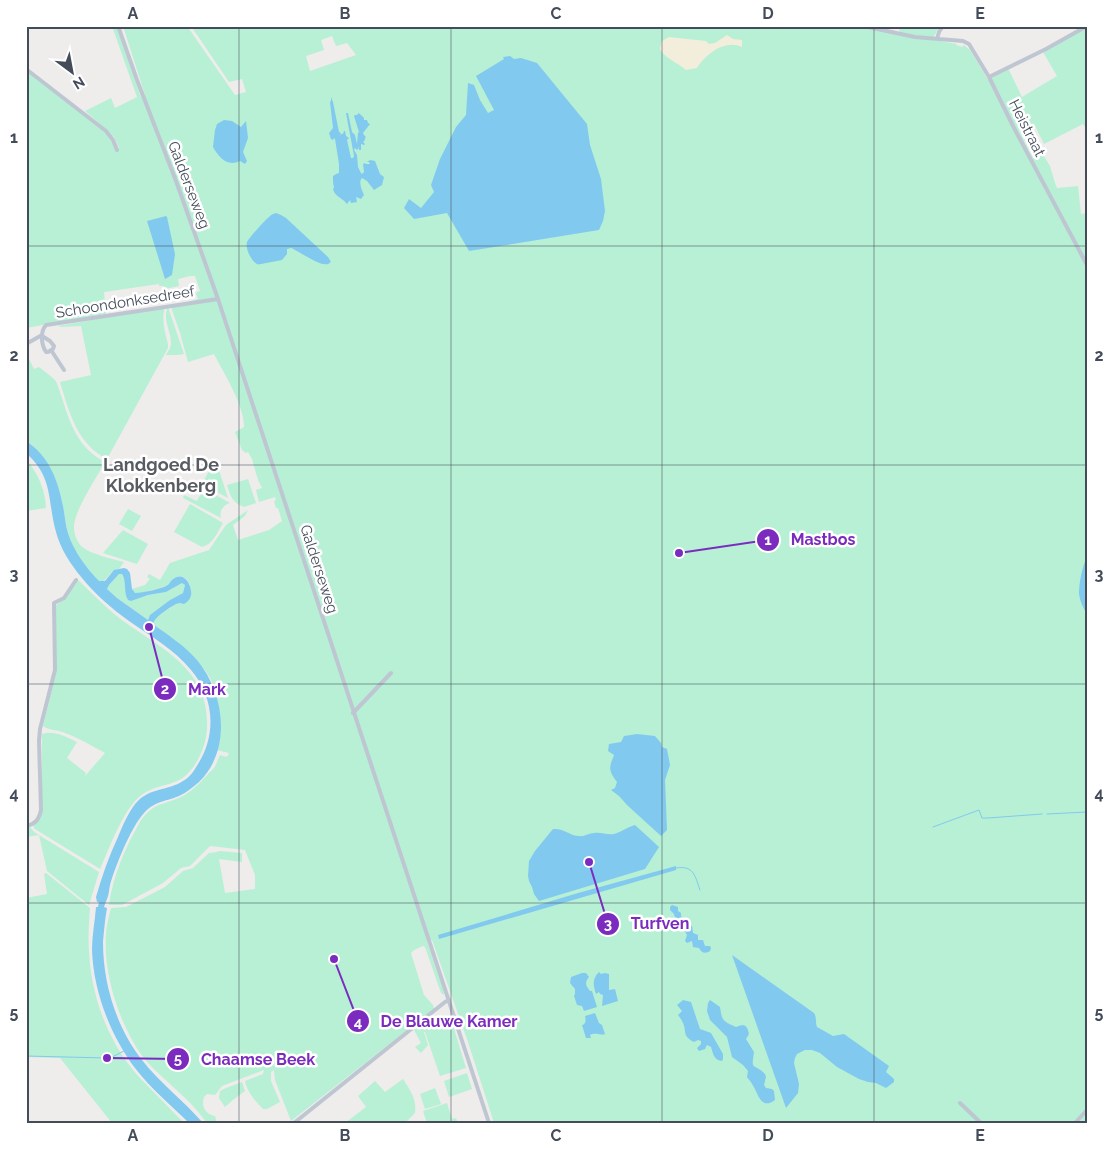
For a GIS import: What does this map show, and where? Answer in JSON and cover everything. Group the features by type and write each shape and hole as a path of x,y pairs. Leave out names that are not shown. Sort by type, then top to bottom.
{"street":[{"name":"Galderseweg","path":"118,26 136,80 176,180 218,299 489,1123"},
{"path":"863,26 915,37 937,39 942,26"},
{"path":"989,77 1087,26"},
{"name":"Heistraat","path":"937,39 967,42 989,77 1087,265"},
{"path":"26,69 106,131 113,140 117,150"},
{"name":"Schoondonksedreef","path":"51,350 47,352 44,348 42,336 43,328 46,325 218,299"},
{"name":"Schoondonksedreef","path":"26,344 42,336"},
{"name":"Schoondonksedreef","path":"42,336 53,344 54,348 51,350"},
{"name":"Schoondonksedreef","path":"51,350 64,370"},
{"path":"26,826 32,825 36,821 41,810 39,741 55,670 54,602 64,598 76,580"},
{"path":"353,713 391,673"},
{"path":"294,1123 449,1000"},
{"path":"960,1103 981,1123"},
{"path":"1075,1123 1087,1110"}],"green space":[{"path":"112,26 116,26 141,97 145,95 123,26 187,26 235,95 246,92 242,79 229,82 191,26 856,26 957,44 962,47 964,45 970,50 988,80 1008,68 1022,97 1057,76 1043,52 1087,27 1087,130 1083,124 1044,144 1034,124 1019,130 1033,158 1042,153 1050,166 1057,188 1078,186 1081,214 1087,213 1087,1123 494,1123 432,940 427,942 444,995 441,993 425,947 423,946 411,953 424,995 433,1005 434,1009 291,1121 275,1080 274,1070 271,1072 271,1081 280,1102 267,1109 263,1109 248,1089 245,1081 263,1074 264,1070 222,1086 215,1095 207,1094 203,1100 204,1106 206,1111 215,1116 217,1123 207,1123 190,1103 143,1057 120,1015 110,983 107,966 106,928 111,908 126,907 165,887 183,871 193,868 209,853 219,851 242,853 242,862 219,859 225,893 255,889 255,875 245,850 210,846 190,866 181,868 163,883 122,905 109,905 121,861 141,820 155,807 181,797 192,790 213,770 220,755 227,757 229,753 217,750 220,741 220,727 216,692 211,679 189,652 153,624 162,613 191,596 187,580 177,577 168,585 141,593 134,593 132,589 145,585 150,579 147,577 149,574 160,580 170,563 209,550 226,525 248,510 245,516 233,525 238,540 269,530 282,521 278,508 276,508 275,497 259,502 256,490 262,488 252,459 248,452 246,453 242,450 235,432 244,427 241,409 233,389 214,354 188,362 171,307 198,299 196,294 200,291 195,276 178,279 179,286 165,289 164,286 159,286 159,284 104,292 106,314 26,328 26,71 104,131 116,149 119,148 114,137 85,111 111,98 115,108 137,97","holes":["332,36 336,46 347,43 356,55 310,71 306,56 324,50 321,40"]},
{"path":"900,26 939,27 933,38 899,33"},
{"path":"165,307 163,321 168,348 107,459 97,453 81,436 71,416 60,382 91,375 81,326 58,326"},
{"path":"168,307 184,354 166,355 171,343 166,321"},
{"path":"26,353 34,369 39,367 55,380 68,417 77,435 88,450 105,462 81,504 74,528 77,540 85,549 101,556 124,562 119,569 112,572 103,582 99,582 77,553 70,540 55,478 41,454 26,441"},
{"path":"26,459 40,482 46,508 26,511"},
{"path":"214,462 217,464 228,498 202,484"},
{"path":"248,479 256,503 244,507 232,499 227,485"},
{"path":"192,482 230,503 222,509 221,518 183,498 184,495 197,501 202,491 191,484"},
{"path":"190,504 223,523 212,541 206,546 202,547 174,532"},
{"path":"128,509 141,516 132,531 119,524"},
{"path":"123,530 148,544 137,564 103,553"},
{"path":"119,574 122,574 125,582 126,596 130,601 166,592 182,583 185,585 183,593 170,600 150,616 148,620 107,589"},
{"path":"78,580 123,621 182,664 193,677 201,691 206,709 207,729 205,742 194,766 181,779 146,792 138,798 119,826 100,869 33,826 39,820 42,787 42,734 55,733 77,742 67,758 86,773 85,776 105,753 70,735 43,726 56,673 55,606 63,600"},
{"path":"29,826 39,835 26,837 26,827"},
{"path":"39,835 99,872 89,905 47,871"},
{"path":"46,873 90,908 90,968 97,1001 103,1018 127,1063 184,1123 112,1123 60,1058 26,1057 26,898 47,894 44,874"},
{"path":"424,1022 429,1030 452,1022 466,1068 440,1076 425,1032 428,1045 421,1053 415,1047 421,1043 414,1030"},
{"path":"467,1073 472,1089 449,1097 444,1081"},
{"path":"403,1079 415,1103 415,1113 405,1123 345,1123 366,1107 358,1096 375,1081 385,1092"},
{"path":"242,1082 245,1091 225,1107 219,1098 220,1091"},
{"path":"435,1088 441,1104 425,1109 420,1094"},
{"path":"447,1103 452,1119 456,1118 458,1123 427,1123 423,1111"}],"sand":[{"path":"727,35 733,39 742,40 742,47 729,45 716,49 697,68 686,70 664,55 660,49 662,41 669,37 706,41 709,44 715,43"}],"water":[{"path":"510,56 514,59 521,58 537,63 587,124 590,145 601,179 605,211 603,221 599,230 469,251 447,213 414,219 404,208 409,199 421,208 434,192 431,185 440,159 456,127 466,115 468,83 474,85 488,113 494,110 476,76 504,59 503,57"},
{"path":"331,97 339,132 341,133 339,137 345,131 346,136 349,138 347,140 351,158 354,156 346,113 348,113 357,144 359,132 354,116 358,113 360,114 370,124 363,133 366,137 363,142 365,144 361,144 361,150 359,150 358,146 357,150 355,148 354,150 357,155 358,167 362,174 364,172 363,164 370,164 367,162 370,160 375,161 380,174 384,177 382,185 374,190 362,178 360,184 364,195 361,199 356,197 357,202 351,203 350,200 347,204 335,194 333,189 333,176 339,173 339,164 335,139 331,139 329,133 333,128"},
{"path":"224,120 232,121 241,127 246,121 248,138 243,152 247,161 245,164 240,161 232,163 224,160 213,147 217,124"},
{"path":"276,213 286,218 331,262 328,264 320,263 291,248 287,249 287,254 282,260 258,264 255,262 248,251 247,242 267,219"},
{"path":"166,216 175,254 172,275 165,279 147,221"},
{"path":"26,441 41,454 51,469 61,496 66,526 73,546 80,558 99,581 105,581 114,570 124,568 130,573 132,589 135,593 163,587 176,577 185,578 190,587 191,595 187,602 176,604 166,610 156,618 153,624 197,660 214,688 221,721 217,754 210,769 199,782 181,795 148,809 139,819 124,848 110,885 104,907 107,908 103,942 108,989 125,1033 142,1060 203,1123 189,1123 147,1082 126,1055 111,1027 99,996 93,965 92,938 96,907 98,907 99,902 97,902 96,897 103,874 128,815 136,803 147,794 177,784 188,778 198,764 208,740 210,716 208,704 199,681 184,662 110,606 92,590 74,568 58,538 48,490 41,471 26,453","holes":["119,574 122,574 127,597 131,601 148,595 166,592 182,583 185,585 183,593 150,615 148,620 107,589"]},
{"path":"1087,557 1087,614 1079,594 1081,575"},
{"path":"637,734 655,736 662,747 667,749 670,765 665,780 667,830 661,836 611,790 615,788 617,782 611,772 610,766 614,755 608,751 609,744 621,742 624,736"},
{"path":"635,825 659,847 645,869 539,901 529,881 529,861 553,829 581,836 592,833 614,834"},
{"path":"676,866 676,870 439,939 438,935"},
{"path":"672,905 678,907 678,911 681,913 685,924 692,926 693,933 698,935 698,940 703,940 705,946 710,946 710,951 702,952 699,948 693,947 692,941 687,943 685,941 687,935 678,926 674,914 670,910"},
{"path":"732,955 814,1013 817,1027 833,1036 844,1034 889,1066 886,1072 894,1079 894,1082 886,1088 876,1083 859,1079 837,1067 820,1053 805,1050 797,1054 795,1058 794,1063 799,1084 798,1093 786,1108"},
{"path":"599,972 601,974 609,974 609,990 615,989 618,1001 602,1006 603,995 599,992 596,994 594,985 595,977"},
{"path":"586,973 589,977 586,981 587,988 592,991 597,1007 584,1011 582,1006 577,1005 574,996 575,989 570,983 571,977"},
{"path":"683,1000 691,1002 700,1029 711,1033 723,1054 722,1061 716,1058 711,1047 707,1045 705,1049 699,1051 697,1048 701,1041 694,1042 686,1036 683,1022 678,1015 682,1011 677,1005"},
{"path":"710,1000 720,1007 725,1021 736,1027 743,1025 747,1028 749,1034 746,1039 754,1052 753,1065 765,1074 764,1085 766,1088 774,1091 775,1100 766,1103 760,1099 747,1077 748,1071 732,1057 727,1037 710,1020 707,1011"},
{"path":"595,1013 605,1034 592,1034 590,1035 591,1038 586,1038 582,1025 585,1022 585,1016"}],"waterway":[{"path":"933,827 979,810 982,818 1042,814"},
{"path":"1047,814 1087,812"},
{"path":"676,868 687,868 690,870 695,876 700,890"},
{"path":"26,1056 107,1058 124,1051"}],"place":[{"name":"Mastbos","path":"679,553"},
{"name":"Mark","path":"149,627"},
{"name":"Turfven","path":"589,862"},
{"name":"De Blauwe Kamer","path":"334,959"},
{"name":"Chaamse Beek","path":"107,1058"}],"district":[{"name":"Landgoed De Klokkenberg","path":"161,474"}]}
